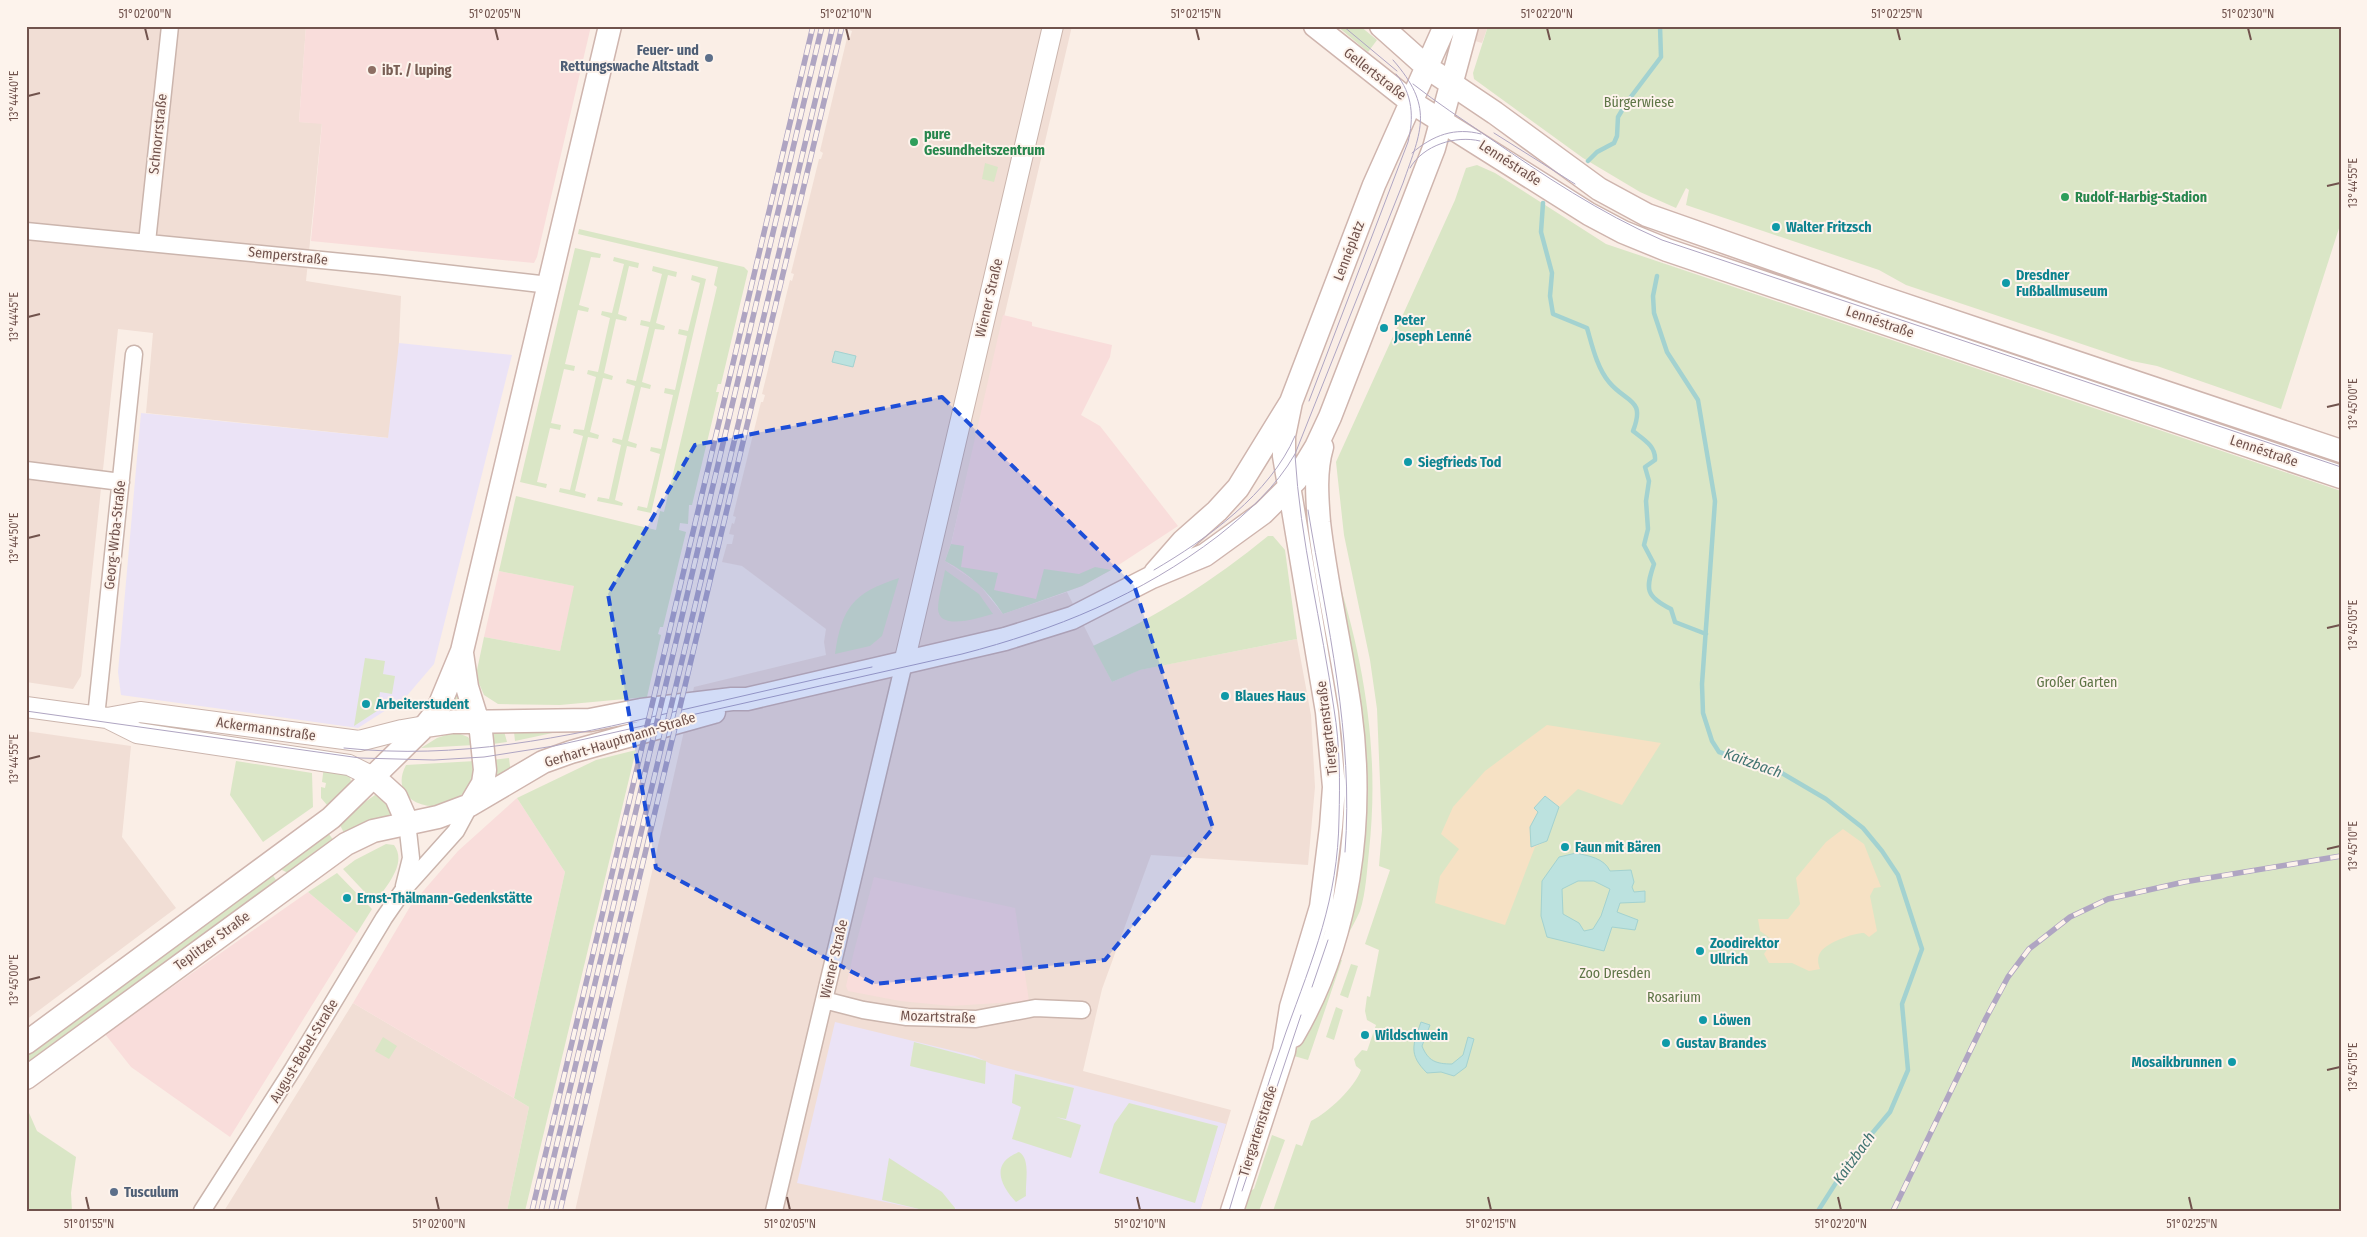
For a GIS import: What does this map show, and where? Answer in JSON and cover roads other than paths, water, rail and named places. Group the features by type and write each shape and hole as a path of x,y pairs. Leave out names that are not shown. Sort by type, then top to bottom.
{"main road":[{"path":"470,805 483,783 485,770 479,722 466,688 462,651 610,26"},
{"name":"Gellertstraße","path":"1315,26 1411,102"},
{"path":"1381,26 1428,68 1452,84"},
{"name":"Lennéplatz","path":"1291,402 1371,193 1445,26"},
{"path":"904,663 990,644 1072,618 1152,577 1205,555 1255,519 1290,487 1303,471 1330,417 1434,148 1467,26"},
{"name":"Lennéstraße","path":"1452,84 1599,190 1647,215 1887,300 2341,451"},
{"path":"1411,102 1442,120"},
{"name":"Lennéstraße","path":"1442,120 1589,214 1623,232 1658,247 2341,476"},
{"path":"1152,577 1183,541 1217,511 1238,488 1291,402"},
{"name":"Tiergartenstraße","path":"1232,1211 1284,1051 1291,1007 1321,907 1328,862 1334,787 1327,712 1284,456 1284,436 1291,402"},
{"name":"Tiergartenstraße","path":"1284,1051 1304,1016 1324,968 1344,901 1352,854 1356,788 1354,749 1340,642 1320,531 1317,493 1318,459 1330,417"},
{"name":"Teplitzer Straße","path":"26,1043 331,818 375,778 426,726 437,711 462,651"},
{"name":"Gerhart-Hauptmann-Straße","path":"407,822 438,817 470,805 543,762 571,752 733,706 747,699 904,663"},
{"name":"Gerhart-Hauptmann-Straße","path":"426,726 452,722 590,720 640,710 732,698 747,699"},
{"path":"375,778 396,797 407,822"},
{"name":"Teplitzer Straße","path":"26,1078 335,850 373,831 407,822"}],"street":[{"name":"Schnorrstraße","path":"147,242 170,26"},
{"name":"Wiener Straße","path":"774,1211 894,708 1053,26"},
{"name":"Semperstraße","path":"26,231 549,285"},
{"name":"Georg-Wrba-Straße","path":"101,718 134,354"},
{"path":"26,470 121,482"},
{"name":"Ackermannstraße","path":"26,707 101,718 137,733 350,765 375,778"},
{"name":"Ackermannstraße","path":"101,718 140,712 360,741 426,726"},
{"name":"August-Bebel-Straße","path":"202,1211 249,1141 404,888 456,831 470,805"},
{"name":"August-Bebel-Straße","path":"404,888 411,858 407,822"},
{"name":"Mozartstraße","path":"824,1000 863,1010 907,1017 976,1019 1035,1008 1082,1010"}],"water":[{"path":"835,351 856,356 853,367 832,362"},
{"path":"1545,796 1559,807 1547,841 1531,847 1530,827 1538,812 1534,808"},
{"path":"1576,853 1600,860 1610,871 1631,870 1634,892 1645,891 1645,902 1620,903 1617,912 1638,920 1635,930 1612,927 1604,951 1547,937 1541,916 1542,881 1559,857","holes":["1578,881 1594,881 1610,889 1601,916 1593,929 1584,931 1579,923 1563,914 1562,889"]},
{"path":"1421,1022 1430,1025 1422,1046 1433,1061 1452,1064 1463,1055 1468,1037 1474,1039 1466,1067 1454,1076 1441,1072 1427,1073 1417,1060 1414,1049 1414,1043"}],"waterway":[{"path":"1588,161 1597,152 1614,143 1617,136 1618,117 1661,57 1660,26"},
{"path":"1543,203 1541,232 1552,273 1550,296 1553,314 1587,328 1601,370 1615,389 1636,407 1637,412 1633,431 1648,443 1655,455 1655,460 1645,467 1649,481 1646,501 1648,529 1644,545 1654,564 1649,580 1650,591 1652,596 1671,609 1675,622 1706,634"},
{"name":"Kaitzbach","path":"1657,276 1653,296 1654,313 1667,352 1698,400 1715,501 1702,684 1703,713 1712,741 1719,752 1780,772 1826,799 1863,828 1882,851 1898,875 1922,949 1902,1004 1908,1070 1890,1112 1853,1156 1818,1211"}],"tram line":[{"path":"1343,26 1397,71"},
{"path":"26,711 360,758 434,760 484,757 554,746 962,654 1064,622 1128,593 1189,557 1240,518 1270,488 1295,454 1403,183 1419,133 1419,105 1415,91 1393,60"},
{"path":"1309,401 1408,142 1411,107 1406,90 1396,74"},
{"path":"1413,84 1509,151 1594,206 1662,240 2341,467"},
{"path":"1412,153 1428,141 1445,134 1462,131 1481,134"},
{"path":"1494,133 1575,184"},
{"path":"1410,168 1423,153 1441,144 1461,139 1480,141"},
{"path":"1154,570 1195,544 1235,513 1253,496 1270,477 1284,457 1295,436"},
{"path":"1229,1211 1271,1076 1322,928 1329,902 1338,848 1339,777 1336,723 1306,550 1295,455"},
{"path":"1308,510 1337,680 1342,722 1347,808 1345,852"},
{"path":"344,748 428,751 469,749 551,738 632,722 872,667"},
{"path":"1312,987 1328,940"},
{"path":"1242,1191 1301,1015"}],"railway":[{"path":"532,1211 813,26"},
{"path":"541,1211 822,26"},
{"path":"551,1211 833,26"},
{"path":"560,1211 842,26"},
{"path":"1893,1211 1986,1018 2008,977 2029,949 2070,917 2108,899 2184,882 2341,856"}],"place":[{"name":"Feuer- und Rettungswache Altstadt","path":"709,58"},
{"name":"ibT. / luping","path":"372,70"},
{"name":"pure Gesundheitszentrum","path":"914,142"},
{"name":"Rudolf-Harbig-Stadion","path":"2065,197"},
{"name":"Walter Fritzsch","path":"1776,227"},
{"name":"Dresdner Fußballmuseum","path":"2006,283"},
{"name":"Peter Joseph Lenné","path":"1384,328"},
{"name":"Siegfrieds Tod","path":"1408,462"},
{"name":"Blaues Haus","path":"1225,696"},
{"name":"Arbeiterstudent","path":"366,704"},
{"name":"Faun mit Bären","path":"1565,847"},
{"name":"Ernst-Thälmann-Gedenkstätte","path":"347,898"},
{"name":"Zoodirektor Ullrich","path":"1700,951"},
{"name":"Löwen","path":"1703,1020"},
{"name":"Wildschwein","path":"1365,1035"},
{"name":"Gustav Brandes","path":"1666,1043"},
{"name":"Mosaikbrunnen","path":"2232,1062"},
{"name":"Tusculum","path":"114,1192"}],"park label":[{"name":"Bürgerwiese","path":"1639,102"},
{"name":"Großer Garten","path":"2077,682"},
{"name":"Zoo Dresden","path":"1615,973"},
{"name":"Rosarium","path":"1674,997"}]}
